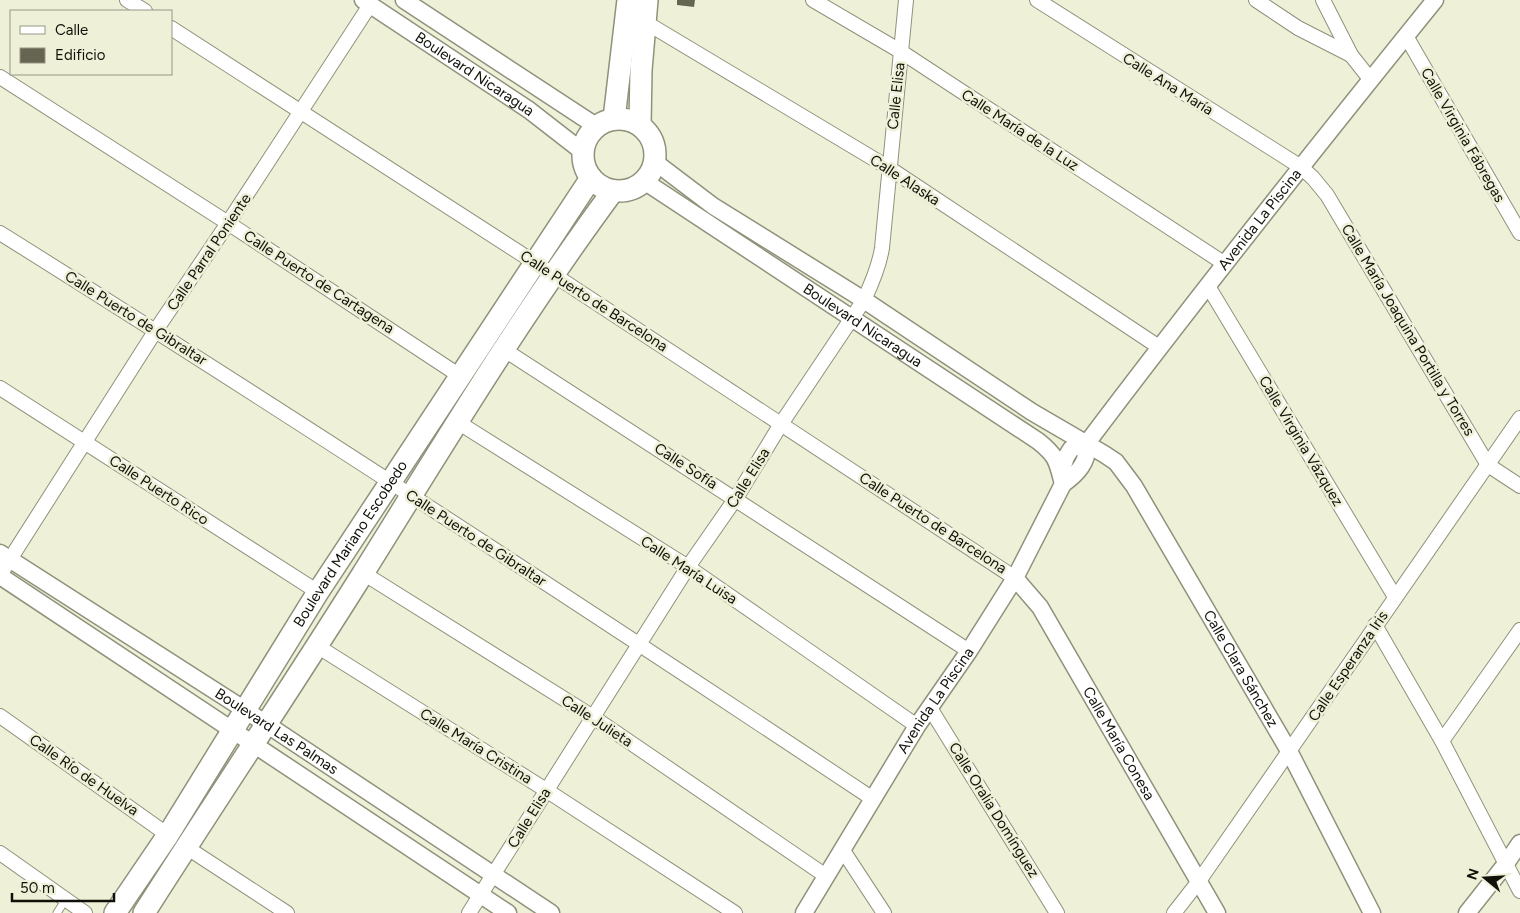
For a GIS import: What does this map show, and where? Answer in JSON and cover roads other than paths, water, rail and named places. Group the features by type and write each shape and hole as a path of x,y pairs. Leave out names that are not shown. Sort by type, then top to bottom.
{"main road":[{"path":"605,122 631,1"},
{"path":"631,1 645,22 641,70 640,125"},
{"path":"632,120 640,125 648,132 655,151 655,162 651,172 644,181 630,190 613,191 597,184 591,178 583,161 585,142 590,133 605,122 632,120"},
{"name":"Boulevard Mariano Escobedo","path":"115,913 168,835 318,592 591,178"},
{"name":"Boulevard Mariano Escobedo","path":"144,913 317,646 456,421 613,191"}],"street":[{"path":"127,0 143,10"},
{"name":"Boulevard Nicaragua","path":"404,0 605,122"},
{"name":"Calle María de la Luz","path":"813,0 900,51 1225,264"},
{"name":"Calle Elisa","path":"470,913 688,567 736,498 782,424 864,300 880,262 906,0"},
{"name":"Calle Ana María","path":"1037,0 1301,167"},
{"path":"1256,0 1298,28 1351,55"},
{"path":"1323,0 1351,55 1370,79"},
{"name":"Avenida La Piscina","path":"804,913 917,726 969,651 1015,578 1063,484 1063,466 1071,449 1087,443 1159,347 1370,79 1435,0"},
{"name":"Boulevard Nicaragua","path":"367,2 528,110 583,152"},
{"name":"Calle Parral Poniente","path":"0,576 5,556 86,442 156,330 301,110 367,2"},
{"name":"Calle Alaska","path":"645,22 889,168 1159,347"},
{"name":"Calle Puerto de Barcelona","path":"172,29 301,110 1015,578"},
{"name":"Calle Virginia Fábregas","path":"1406,36 1520,233"},
{"name":"Calle Puerto de Cartagena","path":"0,77 228,223 460,376"},
{"name":"Boulevard Nicaragua","path":"655,162 713,206 864,300 1032,412 1087,443"},
{"name":"Calle María Joaquina Portilla y Torres","path":"1301,167 1328,195 1488,465 1520,486"},
{"name":"Boulevard Nicaragua","path":"644,181 1038,441 1054,455 1058,462 1063,484"},
{"name":"Calle Puerto de Gibraltar","path":"0,233 156,330 639,644 872,799"},
{"name":"Calle Virginia Vázquez","path":"1208,286 1395,597"},
{"name":"Calle Sofía","path":"504,349 969,651"},
{"name":"Calle Puerto Rico","path":"0,388 318,592"},
{"name":"Calle Esperanza Iris","path":"1174,913 1199,882 1375,624 1520,418"},
{"name":"Calle María Luisa","path":"456,421 688,567 917,726"},
{"name":"Calle Clara Sánchez","path":"1087,443 1116,462 1134,486 1289,751 1372,913"},
{"name":"Boulevard Las Palmas","path":"5,556 245,710 552,913"},
{"name":"Calle Julieta","path":"363,573 594,717 826,876"},
{"name":"Boulevard Las Palmas","path":"0,576 508,913"},
{"name":"Calle María Conesa","path":"1015,578 1032,596 1044,613 1217,913"},
{"path":"1375,624 1442,742 1520,892"},
{"path":"1442,742 1520,630"},
{"name":"Calle María Cristina","path":"317,646 546,790 735,913"},
{"name":"Calle Oralia Domínguez","path":"930,708 1057,913"},
{"name":"Calle Río de Huelva","path":"0,716 168,835"},
{"path":"1468,913 1520,843"},
{"path":"186,847 287,913"},
{"path":"842,849 884,913"},
{"path":"0,852 85,913"}],"lane":[{"path":"57,913 66,900"}]}
